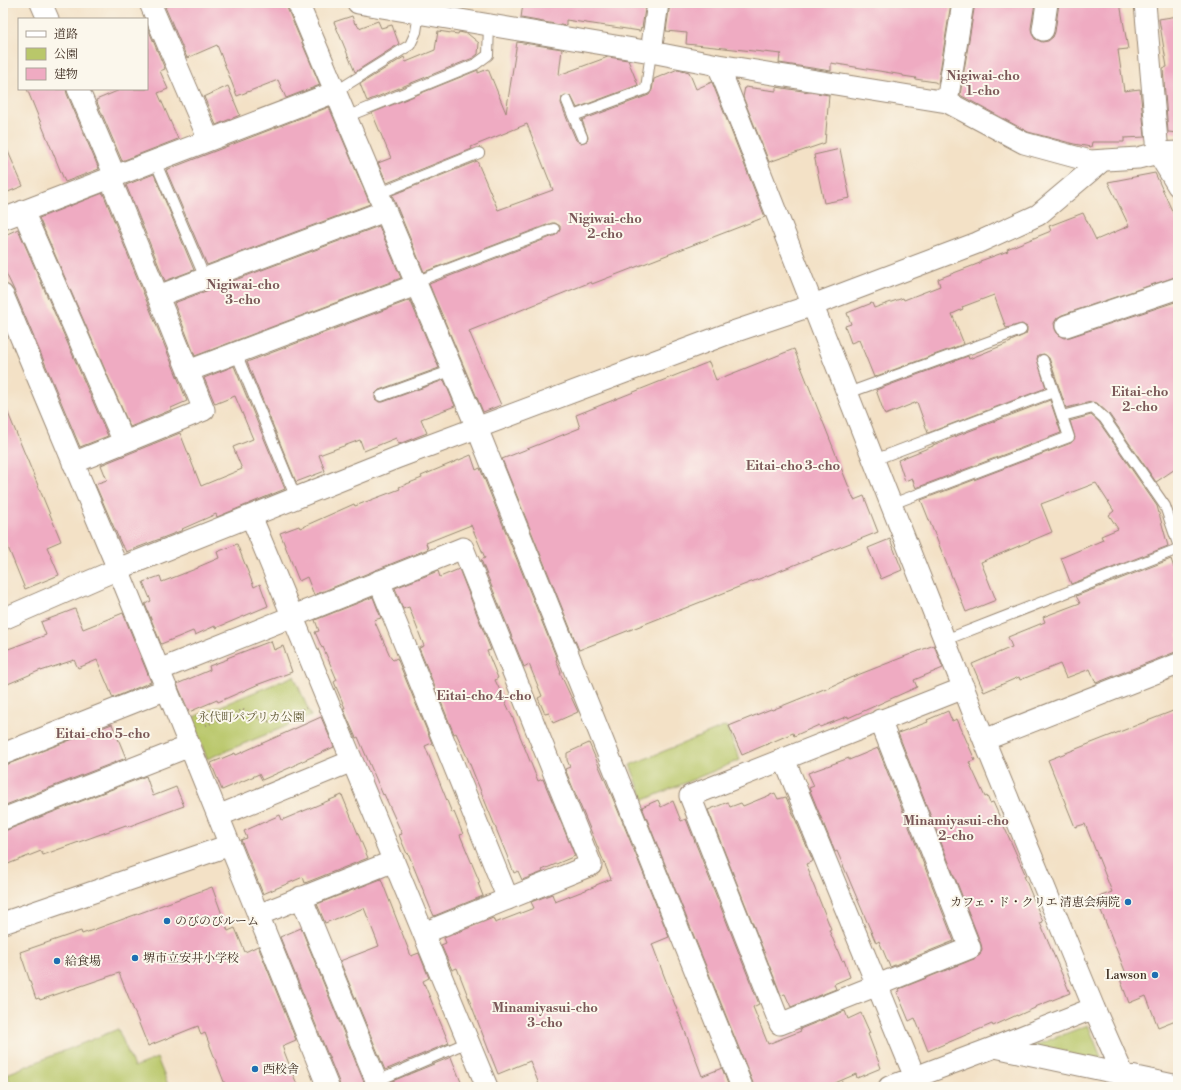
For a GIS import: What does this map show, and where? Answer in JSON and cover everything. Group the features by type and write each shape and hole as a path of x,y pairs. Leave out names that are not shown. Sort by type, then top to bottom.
{"street":[{"path":"41,3 48,18"},
{"path":"150,3 209,140"},
{"path":"298,3 477,428 742,1087"},
{"path":"358,3 651,52 718,65 947,102 1024,143 1090,161 1138,158 1168,152"},
{"path":"651,52 658,3"},
{"path":"947,102 963,3"},
{"path":"1043,30 1047,3"},
{"path":"1145,3 1168,152 1178,186"},
{"path":"718,65 984,740 1094,1008 1122,1081"},
{"path":"73,463 204,410 78,90"},
{"path":"3,219 335,92"},
{"path":"3,619 118,569 477,428 727,334 813,305 977,243 1038,215 1102,160"},
{"path":"158,296 205,278 382,202"},
{"path":"23,211 124,442"},
{"path":"188,371 416,283"},
{"path":"1066,326 1178,288"},
{"path":"3,295 118,569 328,1087"},
{"path":"251,516 487,1087"},
{"path":"159,670 292,615 463,548 591,865 424,933"},
{"path":"378,581 508,899"},
{"path":"984,740 1178,664"},
{"path":"880,720 970,948 780,1024 690,796 880,720 964,688"},
{"path":"3,754 167,689"},
{"path":"3,819 187,740"},
{"path":"784,759 876,986 917,1082"},
{"path":"218,816 352,761"},
{"path":"3,923 230,845"},
{"path":"258,915 394,861"},
{"path":"301,897 378,1084"},
{"path":"889,1087 917,1082 996,1047 1094,1008"},
{"path":"996,1047 1122,1081 1178,1086"}],"lane":[{"path":"335,92 410,45 416,32 419,13"},
{"path":"346,117 476,64 488,55 489,25"},
{"path":"573,116 646,89 651,52"},
{"path":"567,101 582,137"},
{"path":"382,202 479,153"},
{"path":"155,161 205,278"},
{"path":"416,283 554,229"},
{"path":"848,393 1021,330"},
{"path":"236,352 296,498"},
{"path":"892,504 1069,437 1043,360"},
{"path":"381,396 453,370"},
{"path":"874,460 1053,392"},
{"path":"1062,416 1093,408 1104,418 1165,506 1178,544"},
{"path":"945,640 1178,549"},
{"path":"378,1084 468,1042"}],"path":[{"path":"187,740 243,710 267,722 327,701"}],"green space":[{"name":"永代町パプリカ公園","path":"294,676 311,716 207,759 191,718"},
{"path":"726,726 740,760 644,800 630,765"},
{"path":"1088,1025 1103,1062 1031,1047"},
{"path":"118,1029 134,1067 157,1058 169,1087 12,1087 7,1074"}],"building":[{"path":"174,3 285,3 320,85 286,98 278,80 237,96 217,45 187,58 165,7"},
{"path":"523,3 646,3 642,28 641,27 640,31 566,20 566,26 521,18"},
{"path":"670,3 951,3 938,84 903,75 831,63 831,71 779,63 780,55 782,54 686,44 687,33 666,31"},
{"path":"975,3 1035,3 1031,28 1032,34 1035,39 1042,42 1048,41 1053,37 1059,3 1120,3 1128,49 1118,50 1124,91 1140,89 1145,137 1124,138 1124,142 1092,142 1091,147 1074,144 1028,132 960,95"},
{"path":"352,16 355,24 356,23 359,28 378,21 381,28 392,25 399,44 355,72 334,22"},
{"path":"1178,16 1178,133 1168,132 1163,68 1167,67 1159,19"},
{"path":"148,28 165,69 160,71 168,89 158,93 178,139 122,161 96,100 120,90 148,90"},
{"path":"438,31 468,34 479,43 478,54 473,58 367,101 360,84 404,57 406,62 435,50"},
{"path":"517,42 562,49 559,75 608,57 628,60 638,85 577,108 571,96 565,95 562,97 561,103 567,119 576,140 581,143 587,141 588,137 582,120 649,95 652,90 654,79 678,69 689,72 696,89 712,82 765,217 592,284 591,282 469,331 501,405 483,412 429,284 556,235 560,230 560,226 552,223 424,272 392,195 477,161 498,210 553,190 527,124 471,147 472,149 387,183 378,163 391,158 372,113 478,70 478,73 488,69 506,113"},
{"path":"228,86 240,115 216,125 204,97"},
{"path":"745,87 776,91 776,87 829,95 825,143 769,162 743,97"},
{"path":"27,90 66,90 99,169 65,182"},
{"path":"329,107 370,204 207,265 166,170"},
{"path":"3,140 23,186 3,194"},
{"path":"840,149 850,198 824,203 814,155"},
{"path":"1155,173 1178,224 1178,276 1062,315 1057,318 1054,323 1058,335 1064,338 1070,337 1178,301 1178,467 1156,482 1109,414 1097,403 1091,402 1066,408 1049,358 1044,354 1038,355 1037,359 1046,388 928,433 917,402 885,415 876,390 968,356 969,359 1011,342 1026,334 1027,327 1022,324 1006,328 994,295 962,307 963,309 952,314 964,344 874,377 859,340 851,343 845,326 851,324 847,313 872,303 874,308 903,298 904,300 940,286 938,279 1008,251 1007,249 1051,231 1049,226 1083,213 1096,240 1129,226 1108,182"},
{"path":"154,174 194,270 165,281 126,185"},
{"path":"103,193 187,401 171,408 171,410 130,427 39,218"},
{"path":"379,226 401,278 195,356 174,303"},
{"path":"18,229 108,436 80,447 3,267 3,236"},
{"path":"410,300 439,368 379,390 375,394 375,399 379,402 383,402 444,380 455,406 421,419 427,433 399,444 396,438 364,451 360,440 319,455 325,471 296,482 247,362"},
{"path":"794,349 854,500 864,496 878,532 579,650 502,459 580,428 576,415 709,362 716,380"},
{"path":"234,366 285,489 217,517 216,514 182,529 183,530 126,552 95,484 107,480 101,465 180,433 201,486 242,469 233,447 253,439 235,396 215,404 204,378"},
{"path":"1050,400 1061,433 916,488 912,478 905,481 898,460"},
{"path":"3,401 61,541 47,547 59,575 25,589 3,535"},
{"path":"1091,415 1099,422 1157,506 1168,546 1071,584 1061,558 1103,540 1101,536 1118,529 1109,515 1114,511 1096,483 1041,504 1052,532 981,562 996,600 966,612 921,500 1071,443 1075,438 1070,421"},
{"path":"471,455 476,470 480,468 557,659 560,673 578,712 553,723 549,713 545,714 538,698 542,696 529,664 524,667 481,560 485,558 471,525 426,543 428,549 314,595 307,577 299,581 280,533 299,526 300,528 354,504 355,506 400,489 399,487 422,478 421,476"},
{"path":"890,539 902,570 881,579 868,548"},
{"path":"237,544 254,587 260,584 268,606 216,628 215,626 195,635 193,631 161,644 145,604 151,601 143,582 160,576 162,582 198,568 219,558 217,552"},
{"path":"1171,559 1174,568 1178,567 1178,651 1096,683 1090,669 1066,678 1060,664 1020,680 1019,677 984,692 972,664 1012,647 1008,637 1045,622 1043,617 1080,603 1076,596"},
{"path":"459,569 491,650 487,651 498,678 495,680 512,716 538,781 543,779 575,856 542,870 543,872 522,880 518,871 514,873 467,757 456,733 454,734 419,648 424,646 409,607 403,609 395,588 438,571 440,577"},
{"path":"373,597 381,618 374,620 391,658 393,660 397,658 432,743 425,746 452,813 454,812 463,834 460,835 480,883 478,883 483,896 434,916 399,835 402,834 358,737 356,738 343,708 345,708 334,682 337,680 315,632 319,631 315,620"},
{"path":"75,609 83,629 123,613 151,682 113,698 97,660 78,668 74,660 41,670 3,686 3,651 46,635 41,622"},
{"path":"271,641 274,650 283,646 292,672 189,712 177,684 210,670 209,666"},
{"path":"934,645 943,668 914,680 917,687 848,718 848,716 820,727 819,725 794,736 793,733 742,755 729,726 824,690 850,678"},
{"path":"1178,709 1178,1019 1158,1027 1146,996 1129,1003 1120,979 1127,976 1096,898 1112,892 1085,824 1075,827 1048,760"},
{"path":"948,711 952,721 957,719 975,760 969,762 985,797 987,796 990,803 993,802 1026,876 1024,876 1043,922 1040,923 1070,993 993,1026 992,1024 928,1051 915,1018 909,1021 897,992 900,991 899,989 974,959 980,955 982,949 898,733 928,722 927,720"},
{"path":"321,717 334,747 262,780 259,774 222,790 211,763 235,753 236,755"},
{"path":"112,724 126,758 3,806 3,766"},
{"path":"589,743 669,937 652,944 702,1076 722,1068 729,1087 540,1087 530,1061 498,1074 457,968 452,970 441,945 446,943 444,938 493,918 495,923 534,908 531,902 552,894 555,902 611,879 565,769 570,767 567,760 567,753"},
{"path":"878,748 954,941 890,967 879,941 876,943 837,851 835,852 809,788 814,786 808,773 849,758 849,760"},
{"path":"146,776 153,796 176,787 184,806 43,855 41,851 3,866 3,831"},
{"path":"775,793 778,799 786,797 813,861 806,864 810,873 809,874 831,929 829,930 842,961 844,960 850,977 834,984 836,989 791,1007 785,994 781,995 708,810 728,802 730,807 741,803 743,806"},
{"path":"342,795 368,858 305,883 303,877 263,894 241,840 247,838 244,831 280,815 282,820"},
{"path":"658,800 661,807 673,801 681,821 686,819 759,1004 753,1007 768,1044 845,1011 848,1019 861,1013 870,1033 868,1034 881,1068 857,1078 856,1074 826,1087 754,1087 642,807"},
{"path":"381,879 411,956 419,953 429,978 423,981 449,1043 385,1070 340,961 379,946 364,908 325,923 317,904"},
{"path":"212,887 228,931 235,928 245,952 258,946 296,1040 282,1046 298,1087 226,1087 205,1033 201,1035 198,1026 148,1046 119,973 40,1000 39,998 36,999 20,952 81,931 82,934"},
{"path":"301,928 366,1087 340,1087 280,937"},
{"path":"451,1057 463,1087 391,1087 390,1082"}],"place":[{"name":"カフェ・ド・クリエ 清恵会病院","path":"1128,902"},
{"name":"のびのびルーム","path":"167,921"},
{"name":"堺市立安井小学校","path":"135,958"},
{"name":"給食場","path":"57,961"},
{"name":"Lawson","path":"1155,975"},
{"name":"西校舎","path":"255,1069"}],"district":[{"name":"Nigiwai-cho 1-cho","path":"983,82"},
{"name":"Nigiwai-cho 2-cho","path":"605,226"},
{"name":"Nigiwai-cho 3-cho","path":"243,292"},
{"name":"Eitai-cho 2-cho","path":"1140,398"},
{"name":"Eitai-cho 3-cho","path":"793,465"},
{"name":"Eitai-cho 4-cho","path":"484,695"},
{"name":"Eitai-cho 5-cho","path":"103,733"},
{"name":"Minamiyasui-cho 2-cho","path":"956,828"},
{"name":"Minamiyasui-cho 3-cho","path":"545,1014"}]}
